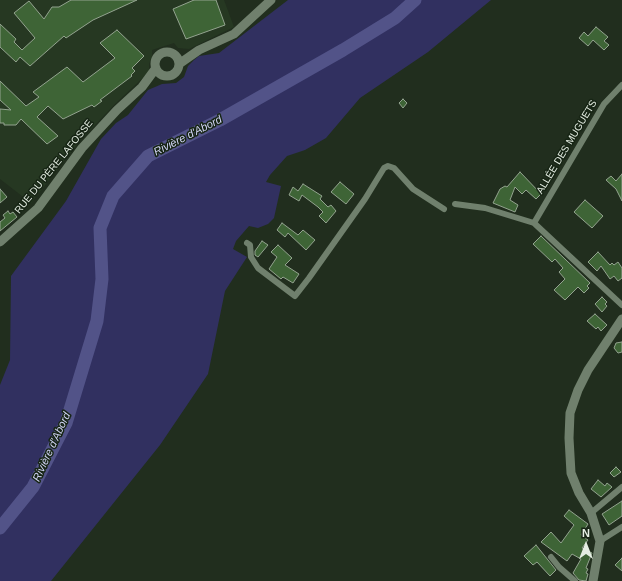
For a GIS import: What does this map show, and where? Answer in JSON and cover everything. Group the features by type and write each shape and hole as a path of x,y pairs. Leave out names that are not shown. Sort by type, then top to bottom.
{"street":[{"path":"175,55 199,50 221,42 234,34 271,0"},
{"path":"179,64 175,55 170,52 160,54 155,60 156,68 164,75 174,73 179,64 199,50"},
{"name":"RUE DU PÈRE LAFOSSE","path":"0,242 38,208 98,130 142,87 156,68"},
{"name":"RUE DU PÈRE LAFOSSE","path":"142,87 164,75"},
{"name":"ALLÉE DES MUGUETS","path":"534,222 604,104 622,86"},
{"path":"247,243 250,245 251,257 258,268 295,296 310,278 365,199 384,168 388,166 394,168 413,189 444,209"},
{"path":"455,204 485,208 534,222 622,305"},
{"path":"594,581 600,541 591,513 579,492 571,473 568,438 570,413 578,390 588,370 622,319"},
{"path":"591,513 622,487"},
{"path":"600,541 622,527"},
{"path":"551,557 558,566 575,581"}],"shaded area":[{"path":"0,0 224,0 234,27 189,49 178,48 174,43 152,50 149,72 115,104 79,142 31,203 0,179"},
{"path":"288,0 491,0 428,52 360,98 326,138 305,150 287,156 270,175 266,182 281,186 274,218 268,224 258,228 249,226 236,241 233,249 247,257 225,291 208,374 160,445 51,581 0,581 0,385 10,360 11,276 66,201 101,139 116,123 128,115 148,90 162,84 176,83 184,77 188,66 199,56 219,53"}],"building":[{"path":"71,0 137,0 93,20 66,38 64,36 30,66 20,57 16,62 0,47 0,24 16,39 14,42 22,50 35,38 14,13 29,1 44,19 52,7 59,7"},
{"path":"194,0 216,0 225,25 186,39 173,9"},
{"path":"596,27 608,37 604,41 609,45 604,50 593,40 588,46 579,38 584,32 588,36"},
{"path":"117,30 144,56 132,68 135,71 131,75 132,76 100,100 102,101 94,107 92,105 63,119 48,106 37,117 58,136 47,144 21,119 16,125 4,125 4,123 0,123 0,109 11,110 0,100 0,81 26,106 39,97 33,92 67,67 83,82 115,58 100,43"},
{"path":"403,99 407,103 403,108 399,103"},
{"path":"520,172 541,194 536,199 526,190 522,194 515,187 510,200 518,205 515,212 493,203 500,189 505,186 507,187"},
{"path":"622,174 622,201 616,189 606,180 611,176 616,181"},
{"path":"340,182 354,194 346,204 331,192"},
{"path":"303,184 322,196 320,199 328,207 331,205 336,211 326,223 319,216 323,212 318,207 302,195 299,201 289,195 293,187 298,191"},
{"path":"0,189 7,197 0,203"},
{"path":"585,200 603,216 592,228 574,212"},
{"path":"8,211 10,214 13,212 17,217 0,231 0,222 5,218 3,215"},
{"path":"282,223 298,235 303,230 315,240 306,250 288,233 285,237 277,230"},
{"path":"541,236 590,283 587,286 589,288 584,293 578,287 565,300 554,290 565,279 559,272 563,268 555,259 552,262 533,244"},
{"path":"262,241 268,245 258,257 255,255 255,251"},
{"path":"278,245 292,258 285,265 299,274 293,283 283,277 281,279 269,269 277,257 271,252"},
{"path":"598,252 610,265 612,263 614,265 618,262 622,268 622,278 618,281 614,276 610,279 601,266 597,271 588,262"},
{"path":"602,297 607,302 605,304 607,306 602,312 595,304"},
{"path":"595,314 607,325 601,331 598,327 596,329 587,321"},
{"path":"622,342 622,352 618,353 614,348 616,343"},
{"path":"616,467 621,472 614,477 610,473"},
{"path":"598,480 605,486 607,483 612,487 601,497 591,489"},
{"path":"622,501 622,516 609,525 602,514"},
{"path":"569,510 588,524 581,535 588,540 582,548 592,553 586,568 588,569 586,573 588,574 586,581 579,580 573,573 581,559 572,554 567,561 541,542 551,532 561,543 574,525 564,516"},
{"path":"536,545 556,570 550,576 537,562 533,565 524,556"},
{"path":"622,558 622,571 615,565"}],"waterway":[{"name":"Rivière d'Abord","path":"0,528 33,487 66,423 97,321 102,279 100,228 113,196 148,156 220,120 343,50 395,18 415,0"}]}
